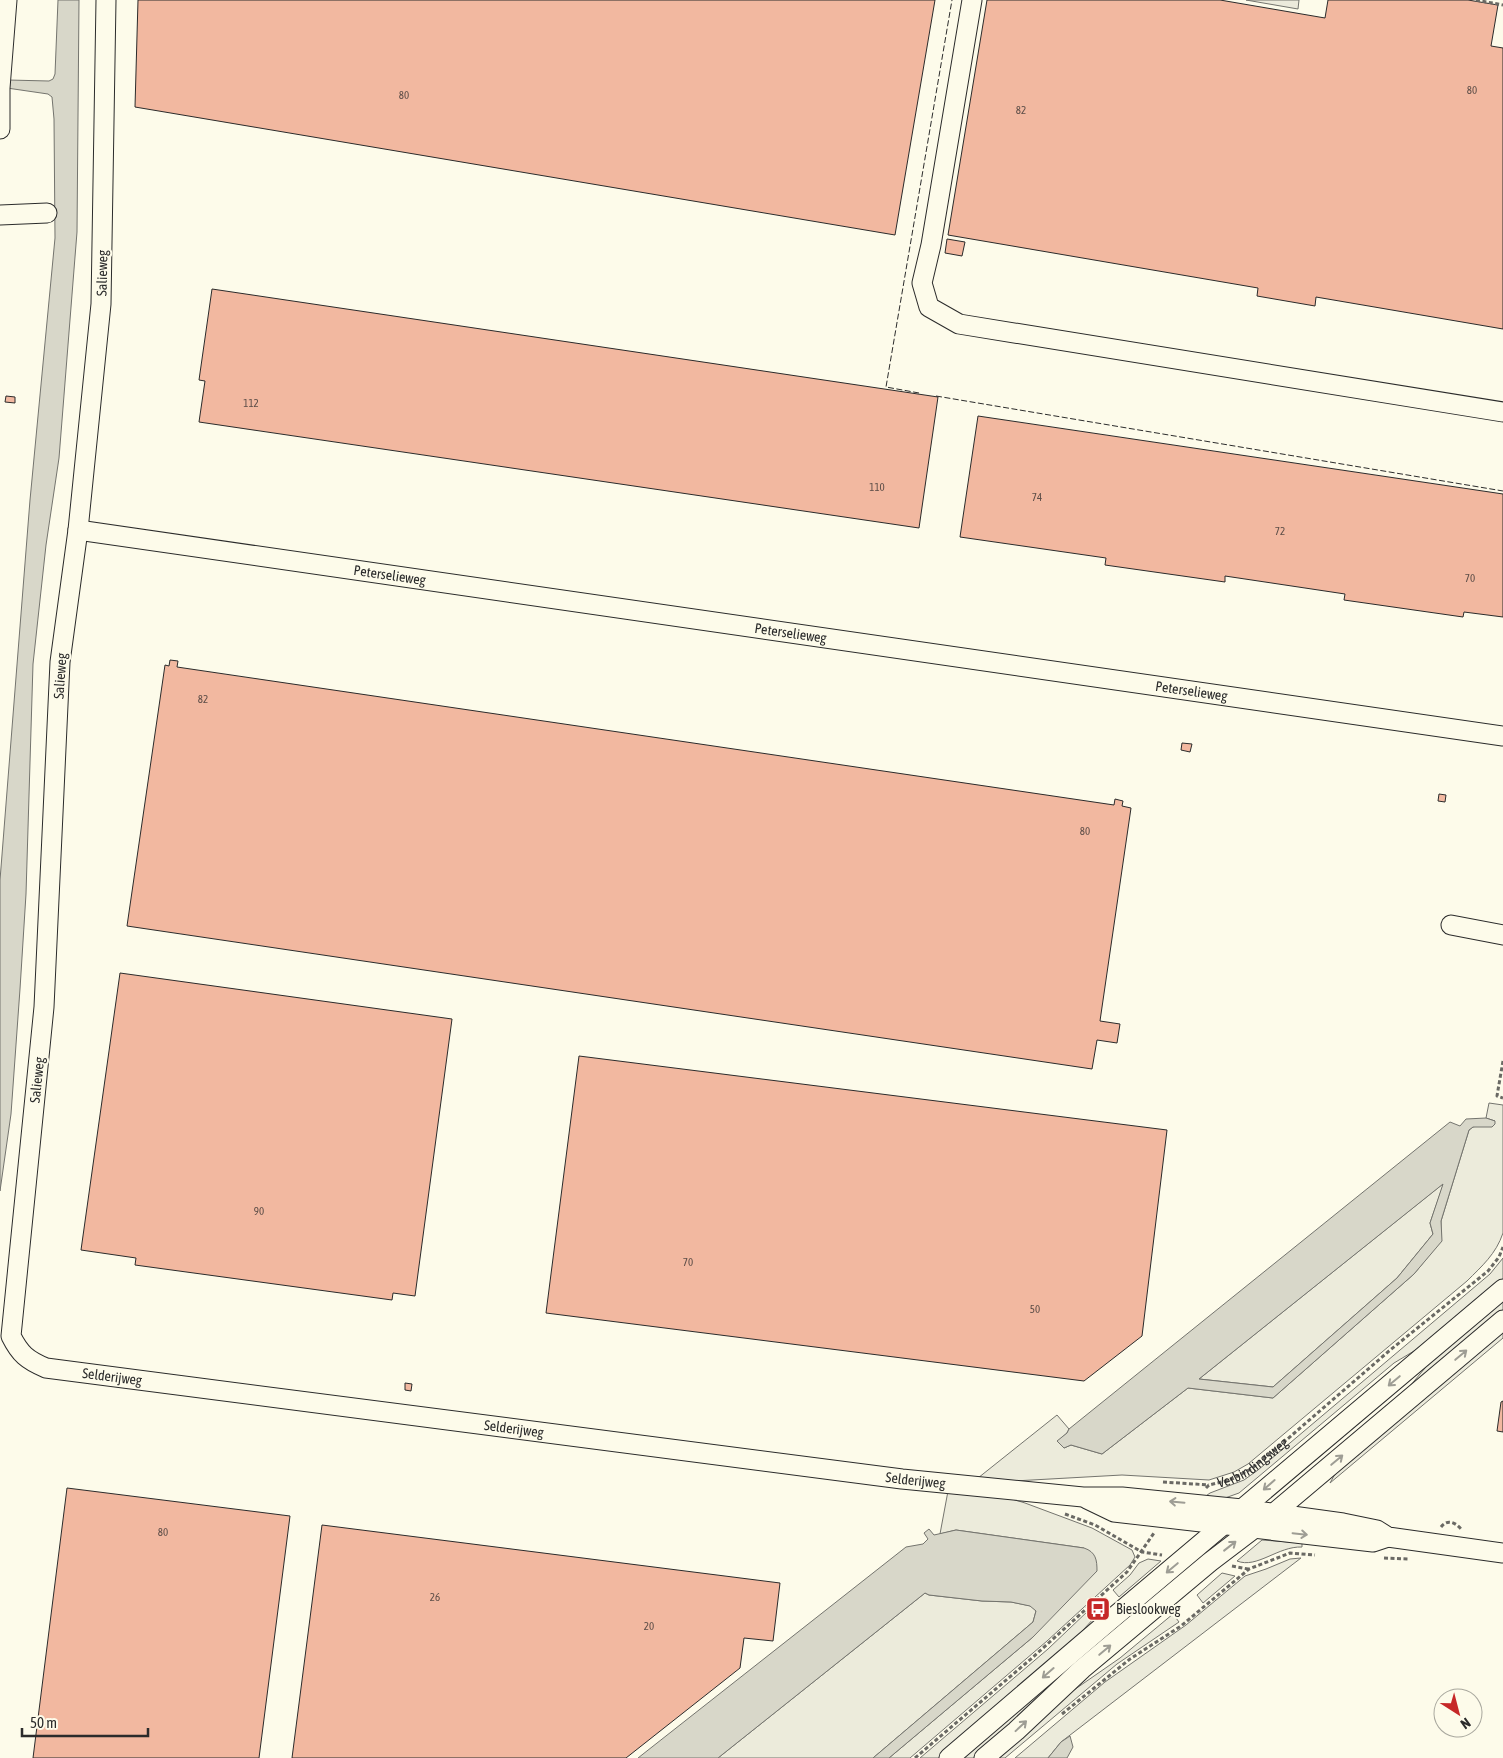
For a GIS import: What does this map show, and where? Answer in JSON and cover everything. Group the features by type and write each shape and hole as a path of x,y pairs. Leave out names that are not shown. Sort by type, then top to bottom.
{"street":[{"path":"0,129 1,82 7,0"},
{"name":"Salieweg","path":"18,1350 11,1336 44,1006 60,662 78,530 101,304 106,0"},
{"path":"972,0 931,245 922,283 929,306 959,324 1503,412"},
{"path":"0,215 47,213"},
{"name":"Peterselieweg","path":"78,530 1503,736"},
{"path":"1451,925 1503,935"},
{"name":"Verbindingsweg","path":"949,1758 1503,1289"},
{"path":"984,1758 1016,1731 1082,1669 1198,1572 1273,1514 1503,1320"},
{"name":"Selderijweg","path":"18,1350 30,1361 56,1370 902,1479 1083,1497 1122,1497 1188,1503 1273,1514"},
{"path":"1309,1482 1310,1508 1316,1519"},
{"name":"Selderijweg","path":"1083,1497 1114,1512 1252,1529"},
{"path":"1273,1514 1316,1519 1377,1530 1388,1537 1503,1552"},
{"path":"1174,1520 1187,1530 1191,1552"},
{"path":"1252,1529 1373,1542 1388,1537"}],"path":[{"path":"1476,0 1503,5"},
{"path":"1503,1061 1498,1089 1498,1096 1503,1098"},
{"name":"Verbindingsweg","path":"1188,1503 1209,1485 1230,1480 1251,1469 1389,1351 1488,1271 1499,1257 1503,1248"},
{"path":"1499,1257 1503,1254"},
{"path":"1059,1512 1095,1525 1142,1552"},
{"path":"915,1758 1032,1658 1127,1572 1157,1530 1174,1520"},
{"path":"1055,1720 1130,1659 1181,1626 1249,1569 1290,1553 1320,1555"},
{"path":"1380,1558 1414,1559"}],"shaded area":[{"path":"58,0 79,0 77,232 59,458 46,545 33,664 26,894 11,1114 0,1191 0,880 30,500 55,238 54,119 52,97 48,94 0,87 8,80 49,81 53,79 55,74"},
{"path":"1246,0 1299,0 1298,9"},
{"path":"1489,1103 1503,1105 1503,1233 1492,1253 1467,1281 1248,1464 1234,1472 1209,1480 1122,1475 1014,1481 978,1478 1057,1415 1069,1429 1058,1441 1064,1448 1071,1445 1102,1454 1188,1388 1273,1398 1414,1274 1441,1241 1441,1221 1469,1130 1473,1127 1495,1121 1486,1118"},
{"path":"1486,1118 1495,1121 1495,1124 1492,1127 1473,1127 1469,1130 1441,1221 1442,1241 1414,1274 1273,1398 1188,1388 1102,1454 1071,1445 1064,1448 1057,1441 1069,1429 1450,1122 1460,1126 1466,1119","holes":["1443,1184 1430,1223 1433,1234 1397,1278 1273,1387 1199,1379"]},
{"path":"1444,1183 1430,1223 1433,1234 1397,1278 1273,1387 1199,1379"},
{"path":"1503,1258 1503,1282 1434,1339 1394,1363 1239,1493 1225,1498 1203,1498 1210,1493 1244,1480 1258,1470 1490,1274"},
{"path":"1503,1296 1503,1315 1413,1390 1410,1386 1435,1356"},
{"path":"1503,1327 1503,1338 1330,1483 1335,1474"},
{"path":"948,1491 1009,1498 1025,1503 1092,1528 1132,1550 1135,1557 1130,1565 1047,1641 910,1758 889,1758 1033,1637 1084,1548 956,1530 940,1534"},
{"path":"929,1529 934,1535 956,1530 1084,1548 1095,1557 1097,1571 1033,1637 889,1758 873,1758 1033,1622 1036,1611 1030,1606 1011,1602 982,1601 925,1593 718,1758 638,1758 906,1547 923,1544 928,1539 924,1533"},
{"path":"1262,1540 1302,1543 1302,1547 1285,1550 1252,1562 1237,1561"},
{"path":"1301,1558 1061,1742 1048,1758 1015,1758 1105,1682 1186,1625 1245,1576 1290,1559"},
{"path":"1148,1559 1161,1561 1119,1597 1113,1590 1130,1575 1139,1563"},
{"path":"1222,1573 1235,1576 1203,1603 1197,1595"},
{"path":"925,1593 982,1601 1011,1602 1031,1606 1036,1611 1033,1622 873,1758 718,1758"},
{"path":"1089,1610 1095,1617 1062,1653 939,1758 920,1758 1048,1649"},
{"path":"1173,1614 1179,1622 1117,1664 1005,1758 992,1758 1071,1692 1120,1658"},
{"path":"1061,1668 1064,1672 998,1739 976,1758 954,1758"},
{"path":"1070,1736 1073,1747 1067,1758 1048,1758 1061,1742"}],"building":[{"path":"138,0 935,0 895,235 135,107"},
{"path":"987,0 1220,0 1325,18 1328,0 1468,0 1498,5 1491,46 1503,48 1503,329 1316,297 1315,306 1257,296 1258,288 948,235"},
{"path":"947,239 965,242 962,256 945,253"},
{"path":"212,289 938,397 919,528 199,422 205,381 199,380"},
{"path":"6,396 15,397 15,403 5,402"},
{"path":"978,416 1503,494 1503,617 1464,612 1463,617 1344,600 1345,594 1225,576 1225,582 1105,565 1106,558 960,537"},
{"path":"170,660 178,661 177,667 1114,805 1115,799 1123,801 1122,806 1131,808 1100,1021 1120,1024 1117,1043 1097,1040 1092,1069 127,926 165,665 169,666"},
{"path":"1182,743 1192,744 1190,752 1181,750"},
{"path":"1439,794 1446,795 1445,802 1438,801"},
{"path":"120,973 452,1019 415,1296 393,1293 392,1300 135,1265 136,1258 81,1250"},
{"path":"579,1056 1167,1130 1142,1336 1084,1381 546,1313"},
{"path":"405,1383 412,1384 411,1391 405,1390"},
{"path":"1503,1401 1503,1432 1497,1431 1501,1402"},
{"path":"67,1488 290,1516 259,1758 33,1758"},
{"path":"322,1525 780,1583 773,1641 744,1638 740,1668 626,1758 292,1758"}],"fence":[{"path":"919,393 886,387 952,0"},
{"path":"936,396 1503,491"}],"place":[{"name":"Bieslookweg","path":"1098,1609"}]}
